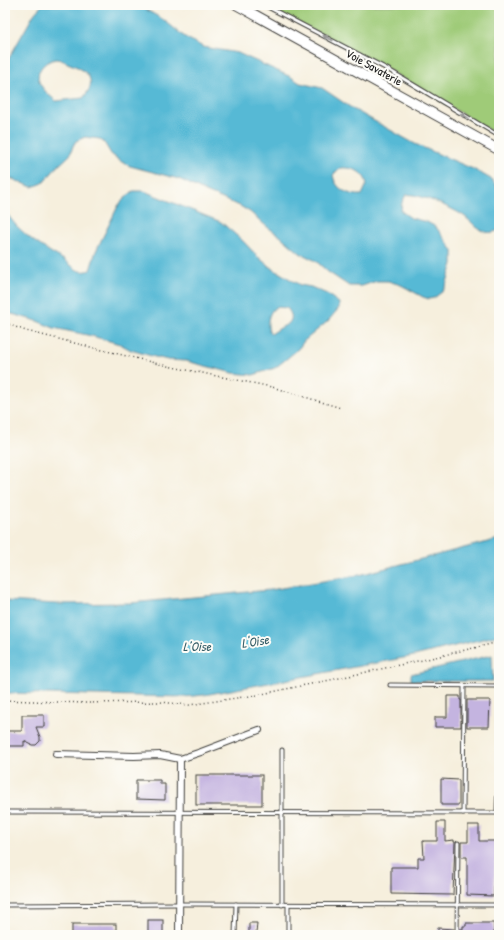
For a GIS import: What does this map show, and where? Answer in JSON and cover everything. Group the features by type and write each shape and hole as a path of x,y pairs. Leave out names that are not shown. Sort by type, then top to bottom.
{"main road":[{"name":"Voie Savaterie","path":"237,5 499,150"}],"street":[{"path":"56,754 134,756 160,755 180,758 201,752 259,730"},
{"path":"179,935 180,758"}],"lane":[{"path":"264,5 387,69 499,136"},
{"path":"390,685 499,686"},
{"path":"463,813 464,686"},
{"path":"5,812 180,814 498,813 499,749"},
{"path":"282,750 282,905"},
{"path":"457,935 458,844"},
{"path":"5,904 499,906"},
{"path":"235,935 236,904"},
{"path":"288,905 288,935"}],"path":[{"path":"5,12 9,5"},
{"path":"5,324 26,331 167,366 272,387 341,408"},
{"path":"5,700 84,703 160,702 189,705 257,695 427,659 499,642"}],"green space":[{"path":"264,5 499,5 499,136 387,69"}],"water":[{"path":"42,5 138,5 164,20 185,37 203,47 238,53 291,77 300,83 322,88 353,109 415,144 473,169 491,179 496,185 499,193 499,230 493,232 484,231 464,216 444,205 427,198 406,195 402,202 401,211 411,218 427,222 436,227 453,251 453,264 443,291 434,298 429,299 401,285 388,281 377,281 362,286 349,286 328,272 316,261 300,253 250,212 240,206 179,179 130,166 111,154 100,139 85,137 76,141 70,155 43,183 38,185 32,187 5,176 5,65 34,14","holes":["56,59 76,66 89,77 90,86 88,92 83,98 56,101 42,87 38,80 39,71 48,62","340,168 353,169 363,176 367,184 362,195 348,193 340,188 334,180 333,175"]},
{"path":"133,191 144,191 221,222 270,267 300,285 311,287 327,294 339,303 339,308 328,321 275,368 253,375 233,373 186,361 168,360 155,357 131,350 120,344 54,328 37,321 5,312 5,211 17,226 31,239 79,271 86,271 90,270 96,251 121,202","holes":["276,307 287,308 291,316 290,322 271,334 268,327 269,315"]},
{"name":"L’Oise","path":"499,539 499,635 414,656 204,695 184,697 5,693 5,601 57,604 130,603 270,590 359,575"},
{"path":"492,655 493,681 411,681 411,674"}],"building":[{"path":"447,696 460,696 461,727 435,727 435,717 447,717"},
{"path":"467,700 490,700 489,727 467,727"},
{"path":"22,715 44,715 44,727 36,727 40,741 36,745 32,745 24,741 24,746 7,746 7,731 22,731"},
{"path":"196,775 262,775 262,805 196,805"},
{"path":"441,779 459,780 459,805 441,805"},
{"path":"136,780 160,780 160,784 165,784 165,800 136,799"},
{"path":"437,822 445,822 445,841 454,840 455,842 453,895 391,894 391,867 418,867 418,858 424,858 423,841 437,841"},
{"path":"468,825 479,825 479,841 499,841 499,862 495,862 494,896 467,895 467,857 461,857 461,842 468,842"},
{"path":"148,920 163,920 163,935 148,935"},
{"path":"249,923 257,923 256,934 249,934"},
{"path":"466,923 494,923 494,935 460,935 460,929 463,929 463,926 466,926"},
{"path":"72,924 116,924 116,935 72,935"},
{"path":"438,928 454,929 454,935 438,935"}],"water label":[{"name":"L'Oise","path":"255,641"}]}
